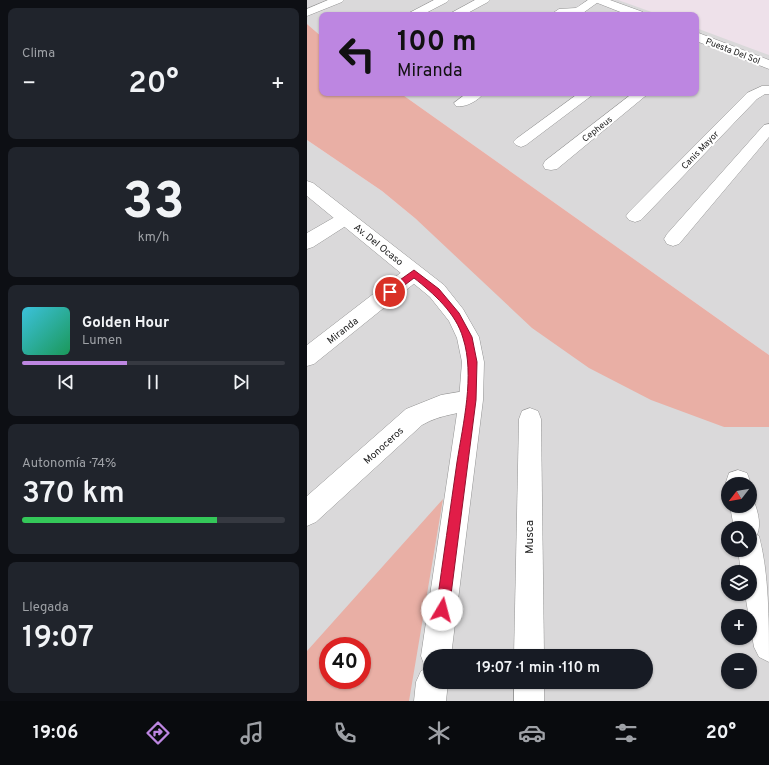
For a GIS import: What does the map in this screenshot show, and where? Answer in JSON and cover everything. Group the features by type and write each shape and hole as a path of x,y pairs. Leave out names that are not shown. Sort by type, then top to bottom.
{"street":[{"path":"307,13 339,0"},
{"path":"419,12 443,0"},
{"path":"461,12 484,0"},
{"path":"582,12 595,0"},
{"path":"599,0 631,12"},
{"path":"561,12 572,12"},
{"name":"Puesta Del Sol","path":"699,37 769,65"},
{"name":"Canis Mayor","path":"635,216 752,96 762,90 769,90"},
{"path":"461,103 472,96"},
{"path":"521,142 584,96"},
{"name":"Cepheus","path":"551,165 638,96"},
{"path":"673,239 769,128"},
{"name":"Av. Del Ocaso","path":"307,187 437,291 456,315 468,337 473,362 471,400 437,649"},
{"path":"307,242 346,218"},
{"name":"Miranda","path":"307,357 414,273"},
{"name":"Monoceros","path":"307,513 414,417 441,404 471,400"},
{"name":"Musca","path":"529,649 530,419"},
{"path":"752,557 769,647"},
{"path":"430,701 431,689"},
{"path":"529,689 529,701"}],"shaded area":[{"path":"307,0 618,0 652,12 319,12 319,34 307,24"},
{"path":"307,24 319,34 319,96 404,96 769,355 769,427 724,427 651,400 589,368 532,328 416,219 382,191 307,140"},
{"path":"699,29 769,55 769,355 404,96 699,96"},
{"path":"307,140 382,191 416,219 724,427 769,427 769,701 307,701"},
{"path":"443,499 409,701 307,701 307,651 319,638 319,689 371,689 371,637 320,637"}],"route":[{"path":"390,292 414,273 437,291 456,315 468,337 473,362 471,400 442,610"}]}
